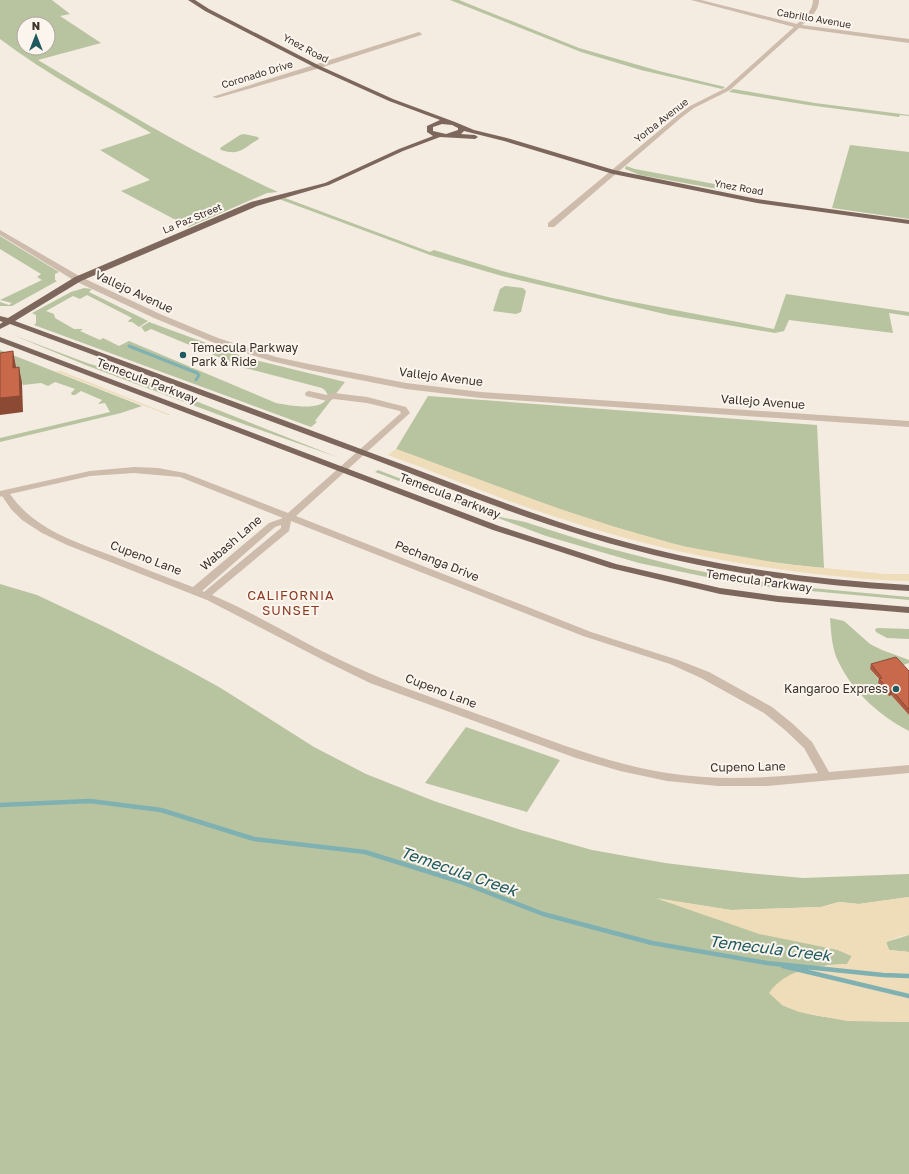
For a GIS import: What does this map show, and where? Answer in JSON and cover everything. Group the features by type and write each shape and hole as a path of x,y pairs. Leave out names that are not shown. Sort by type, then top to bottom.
{"main road":[{"name":"Ynez Road","path":"191,0 318,67 472,132 505,139 569,160 613,172 757,201 909,222"},
{"name":"Ynez Road","path":"413,108 430,119 430,128"},
{"path":"440,135 433,133 430,128 441,122 453,123"},
{"path":"452,135 459,132 462,129 461,127"},
{"name":"La Paz Street","path":"401,150 430,128"},
{"name":"Ynez Road","path":"440,135 479,138 549,157 569,160"},
{"name":"La Paz Street","path":"0,327 4,320 78,279 254,204 328,184 401,150 440,135"},
{"name":"Temecula Parkway","path":"4,320 542,519 620,544 657,554 754,573 858,585 909,588"},
{"name":"Temecula Parkway","path":"0,339 496,528 613,566 720,591 808,602 909,610"}],"street":[{"name":"Cabrillo Avenue","path":"694,0 798,26 909,41"},
{"name":"Yorba Avenue","path":"550,225 692,107 728,89 810,15 816,6 816,0"},
{"name":"Coronado Drive","path":"215,97 318,67 418,34"},
{"name":"Vallejo Avenue","path":"0,232 78,279 156,316 222,343 274,359 309,367 406,386 481,395 909,424"},
{"name":"Wabash Lane","path":"195,591 272,525 288,518 406,413 406,411 394,406 367,400 334,396 327,398 309,394"},
{"name":"Pechanga Drive","path":"2,494 90,472 141,469 182,475 288,518 587,634 674,662 704,674 768,710 789,727 808,745 826,777"},
{"name":"Cupeno Lane","path":"2,494 25,518 45,531 70,543 206,595 374,680 580,755 620,767 667,777 718,782 767,782 909,768"},
{"name":"Wabash Lane","path":"206,595 286,529 288,518"}],"green space":[{"path":"0,0 52,0 70,14 60,16 101,43 56,55 56,16 16,16 16,51 0,39"},
{"path":"450,0 459,0 579,48 659,71 725,87 722,89 641,70 581,52"},
{"path":"24,56 53,56 38,60 186,146 278,192 267,193 189,227 121,191 150,180 100,150 151,133 36,65"},
{"path":"733,89 815,103 909,116 900,115 899,117 808,105 729,92"},
{"path":"244,134 258,137 259,139 237,152 227,152 221,150 220,148"},
{"path":"850,145 909,152 909,219 832,208"},
{"path":"626,166 725,186 723,190 640,175 625,169"},
{"path":"285,198 430,252 434,250 502,271 612,298 774,329 786,294 909,312 909,316 889,313 893,333 789,320 784,331 775,333 669,315 502,276 430,255 279,199"},
{"path":"0,236 59,272 55,274 55,280 57,281 12,306 0,306 0,302 9,305 12,303 0,300 42,280 37,277 41,274 0,249"},
{"path":"505,286 523,288 526,291 521,312 516,314 493,311 500,289"},
{"path":"84,288 92,289 89,292 148,321 139,327 128,321 132,318 87,295 80,299 73,296 46,311 54,314 55,318 74,329 83,329 80,331 100,340 103,338 119,346 129,341 276,403 296,406 312,406 324,402 327,395 322,388 245,368 151,329 145,332 141,327 149,322 247,358 345,382 315,421 317,422 311,427 34,325 36,323 36,315 32,313 71,292"},
{"path":"13,335 87,363 140,379 337,457 88,366"},
{"path":"0,350 142,406 121,413 0,442 0,438 110,412 105,403 98,404 102,400 81,391 75,395 72,395 71,393 75,389 55,382 48,386 41,383 23,385 0,369"},
{"path":"428,396 817,425 824,568 742,558 700,550 626,531 494,486 396,449"},
{"path":"378,470 500,517 525,522 600,546 689,569 742,579 811,588 909,597 909,600 745,585 639,563 546,536 375,472"},
{"path":"0,584 37,595 107,628 177,664 219,687 314,747 366,774 434,801 521,830 592,850 665,863 748,873 803,878 909,874 909,897 859,904 839,902 821,907 731,910 659,899 714,918 838,950 852,956 847,964 827,965 782,1005 797,1011 828,1018 860,1021 909,1022 909,1174 0,1174"},
{"path":"830,618 844,621 870,644 909,660 909,663 903,665 899,661 870,669 881,682 878,683 889,696 891,695 909,715 909,731 878,711 869,703 845,674 839,663 832,641"},
{"path":"875,629 909,629 909,639 887,638 876,632"},
{"path":"466,727 560,760 527,812 425,783"},
{"path":"909,935 909,952 889,950 886,942"}],"sand":[{"path":"55,371 61,371 171,415 168,415"},
{"path":"396,449 557,508 681,546 784,564 885,574 909,574 909,581 862,579 782,570 717,559 652,545 535,510 388,455"},
{"path":"909,897 909,935 901,936 886,942 889,950 909,952 909,1022 847,1021 799,1012 782,1005 769,993 784,978 794,973 814,967 847,964 852,956 838,950 759,934 656,898 731,910 821,907 839,902 859,904"}],"building":[{"path":"13,351 13,368 19,367 20,396 0,398 0,353"},
{"name":"Kangaroo Express","path":"896,657 909,671 909,710 892,690 890,691 879,679 882,678 871,664"}],"waterway":[{"path":"129,346 197,373 199,375 196,380"},
{"name":"Temecula Creek","path":"0,805 90,801 161,810 254,839 365,852 461,882 543,914 652,943 767,963 883,975 909,976"},
{"path":"783,966 909,996"}],"place":[{"name":"Temecula Parkway Park & Ride","path":"183,355"},
{"name":"Kangaroo Express","path":"896,689"}],"district":[{"name":"CALIFORNIA SUNSET","path":"291,602"}]}
